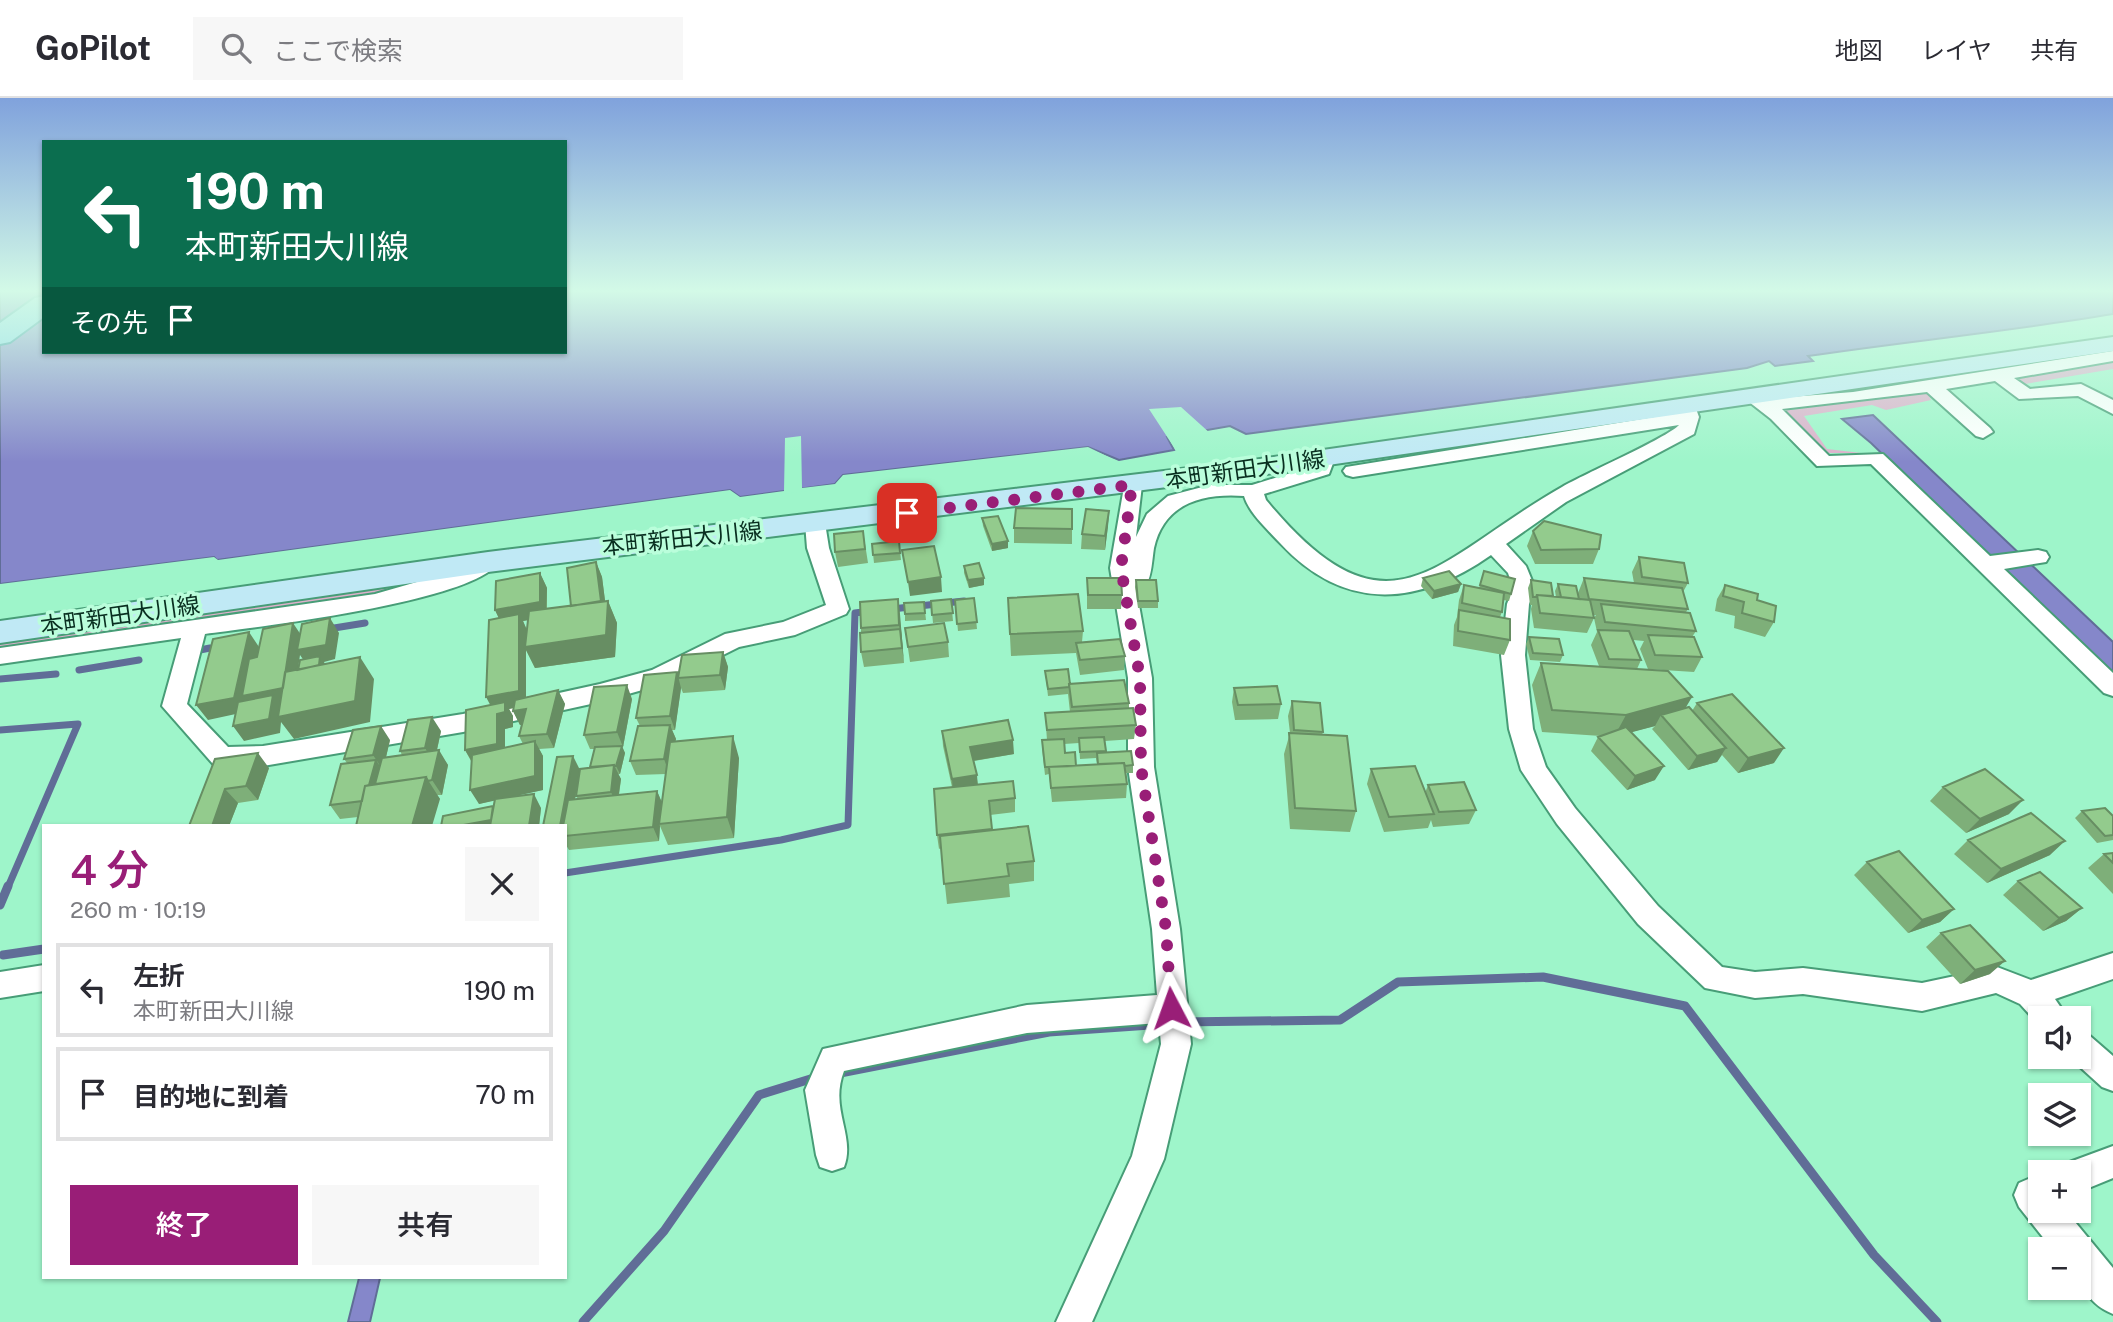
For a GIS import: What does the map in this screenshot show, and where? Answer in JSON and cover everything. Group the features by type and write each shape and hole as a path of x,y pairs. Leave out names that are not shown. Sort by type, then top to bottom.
{"main road":[{"name":"本町新田大川線","path":"0,632 488,562 1132,485 1688,412 2107,351"}],"street":[{"path":"1759,401 1798,403 1930,385 1998,375 2107,351"},
{"path":"1998,375 2026,395 2081,390 2113,408"},
{"path":"1930,385 1983,432"},
{"path":"1759,401 1824,462 1876,458 2113,687"},
{"path":"1253,491 1256,501 1274,524 1310,562 1334,579 1354,586 1383,590 1416,585 1455,568 1568,491 1687,430 1688,412 1353,471"},
{"path":"1125,582 1138,580 1150,525 1166,504 1196,493 1242,488 1253,491 1261,486 1322,470 1325,458"},
{"path":"1074,1322 1148,1159 1176,1044 1166,929 1141,767 1140,678 1121,568 1132,485"},
{"path":"195,628 174,706 222,757 263,756 463,723 659,677 733,640 787,629 838,609 818,548 815,523"},
{"path":"1492,542 1518,571 1524,588 1518,604 1513,655 1521,729 1534,769 1566,816 1648,915 1715,979 1755,985 1803,981 1922,997 1997,980 2031,994 2042,1006"},
{"path":"1984,564 2038,557"},
{"path":"0,656 403,596 477,572 488,562"},
{"path":"2031,994 2113,966"},
{"path":"0,985 42,978"},
{"path":"832,1155 827,1075 834,1059 1027,1019 1173,1019"},
{"path":"2091,1057 2113,1076"},
{"path":"2091,1170 2113,1162"},
{"path":"2054,1223 2065,1237"},
{"path":"2091,1269 2113,1296"}],"shaded area":[{"path":"2113,360 2113,369 2025,384 2015,376"},
{"path":"1927,392 1931,400 1886,410 1872,405 1804,416 1827,449 1861,453 1825,453 1782,411"},
{"path":"462,572 381,595 0,650 0,643"}],"water":[{"path":"0,347 42,347 42,354 567,354 567,347 1876,347 1808,356 1813,361 1775,366 1769,361 1747,368 1246,434 1230,426 1167,437 1174,450 1119,460 1088,447 843,475 835,484 740,497 730,490 217,560 214,557 0,584"},
{"path":"1873,415 2113,642 2113,676 1871,443 1842,419"},
{"path":"359,1279 380,1279 370,1322 348,1322"}],"pier":[{"path":"1181,407 1211,434 1172,440 1177,452 1149,409"},
{"path":"801,436 802,488 835,484 843,475 1088,447 1121,463 1087,450 1019,457 844,478 836,487 740,500 729,493 218,563 213,560 0,588 0,584 214,557 218,560 730,490 740,497 784,491 785,438"}],"building":[{"path":"1016,508 1072,509 1072,529 1014,528"},
{"path":"1086,509 1109,511 1105,536 1082,534"},
{"path":"998,516 1008,541 992,544 982,518"},
{"path":"1544,521 1601,535 1599,549 1541,550 1533,531"},
{"path":"863,531 865,549 835,552 834,534"},
{"path":"899,541 900,553 873,555 872,544"},
{"path":"934,546 941,577 908,582 902,550"},
{"path":"1639,557 1684,563 1688,583 1642,577"},
{"path":"596,562 601,601 571,606 567,568"},
{"path":"979,563 984,578 968,580 964,566"},
{"path":"1449,571 1461,584 1434,591 1423,578"},
{"path":"1484,571 1515,579 1511,594 1480,585"},
{"path":"540,573 540,602 495,610 496,581"},
{"path":"1087,578 1121,578 1122,595 1088,595"},
{"path":"1584,578 1682,588 1688,609 1589,599"},
{"path":"1136,580 1156,580 1158,601 1138,601"},
{"path":"1531,580 1551,583 1553,596 1533,597"},
{"path":"1558,584 1576,586 1579,599 1561,597"},
{"path":"1464,585 1504,593 1502,612 1462,603"},
{"path":"1725,585 1758,594 1757,600 1776,606 1774,622 1742,613 1744,602 1723,596"},
{"path":"1078,594 1083,631 1010,634 1008,598"},
{"path":"1537,595 1590,600 1594,618 1540,613"},
{"path":"974,598 977,622 957,624 955,600"},
{"path":"898,599 899,625 861,628 860,602"},
{"path":"951,599 953,613 932,615 931,601"},
{"path":"608,601 606,635 525,647 529,611"},
{"path":"924,602 925,613 905,614 904,603"},
{"path":"1601,604 1690,613 1696,631 1605,622"},
{"path":"1459,610 1510,619 1510,640 1458,631"},
{"path":"519,614 519,691 486,697 489,620"},
{"path":"330,618 326,645 297,650 302,624"},
{"path":"293,623 283,688 242,696 249,659 257,657 263,629"},
{"path":"944,623 948,642 908,647 905,628"},
{"path":"900,629 902,648 861,652 860,633"},
{"path":"1598,630 1629,631 1641,660 1609,659"},
{"path":"249,632 234,698 196,705 213,639"},
{"path":"1648,635 1694,637 1702,657 1655,655"},
{"path":"1529,637 1559,639 1563,655 1533,653"},
{"path":"1120,639 1125,656 1080,660 1076,643"},
{"path":"723,652 720,675 678,678 682,655"},
{"path":"320,656 319,665 298,670 300,660"},
{"path":"360,657 355,701 278,717 285,672"},
{"path":"1541,663 1668,671 1692,697 1626,715 1552,710"},
{"path":"1068,669 1069,687 1048,689 1045,671"},
{"path":"677,672 670,716 636,718 644,675"},
{"path":"1124,680 1129,703 1072,707 1069,684"},
{"path":"627,685 617,732 584,735 594,687"},
{"path":"1277,686 1281,704 1238,705 1234,688"},
{"path":"558,690 547,734 519,736 526,709 513,711 515,700"},
{"path":"1732,694 1784,748 1748,758 1697,703"},
{"path":"273,695 269,719 233,726 238,702"},
{"path":"1292,701 1320,703 1323,732 1294,730"},
{"path":"505,702 505,712 497,714 497,744 465,750 466,710"},
{"path":"1689,707 1726,748 1697,756 1661,715"},
{"path":"1133,708 1136,725 1047,730 1045,713"},
{"path":"432,717 425,748 400,751 408,720"},
{"path":"1008,720 1013,740 970,747 977,775 952,779 942,731"},
{"path":"670,725 664,759 630,761 638,726"},
{"path":"381,726 373,755 344,759 353,730"},
{"path":"1626,727 1664,766 1635,776 1598,737"},
{"path":"1289,733 1347,736 1356,811 1295,808"},
{"path":"733,736 727,817 659,824 670,742"},
{"path":"1104,737 1106,751 1080,752 1079,738"},
{"path":"1064,739 1065,753 1075,752 1076,766 1045,767 1042,740"},
{"path":"535,741 535,776 470,790 472,755"},
{"path":"622,746 616,766 590,767 595,747"},
{"path":"439,750 432,780 428,781 426,777 375,784 382,758"},
{"path":"1131,751 1133,765 1098,764 1097,753"},
{"path":"258,753 246,786 225,789 213,824 190,824 215,759"},
{"path":"573,756 560,824 543,824 557,757"},
{"path":"376,760 362,801 330,805 341,764"},
{"path":"1124,763 1127,784 1051,788 1049,767"},
{"path":"614,765 611,792 576,796 580,769"},
{"path":"1415,766 1434,814 1389,817 1371,769"},
{"path":"1985,769 2023,800 1980,819 1943,787"},
{"path":"426,777 413,824 356,824 365,786"},
{"path":"1013,781 1015,798 989,801 992,829 937,835 934,789"},
{"path":"1464,782 1476,810 1439,812 1428,785"},
{"path":"657,791 653,827 567,836 567,824 563,824 568,800"},
{"path":"534,794 529,824 490,824 495,799"},
{"path":"493,806 491,820 469,824 441,824 443,816"},
{"path":"2105,808 2113,816 2113,835 2105,836 2082,811"},
{"path":"2031,813 2065,841 2001,869 1968,840"},
{"path":"1028,826 1034,861 1007,864 1009,876 944,884 940,836"},
{"path":"1899,851 1954,909 1922,920 1867,862"},
{"path":"2113,853 2113,863 2104,854"},
{"path":"2040,872 2082,908 2059,918 2018,881"},
{"path":"1970,925 2005,961 1975,970 1941,933"}],"waterway":[{"path":"892,609 964,601"},
{"path":"567,873 781,840 848,825 855,613 870,611"},
{"path":"328,629 365,623"},
{"path":"200,650 210,648"},
{"path":"79,670 139,660"},
{"path":"0,679 56,674"},
{"path":"0,730 78,724 8,887"},
{"path":"0,905 8,886"},
{"path":"3,955 42,949"},
{"path":"1181,1022 1340,1020 1398,982 1543,977 1685,1006 1874,1255 1937,1322"},
{"path":"835,1074 1049,1032 1165,1024"},
{"path":"583,1322 664,1231 759,1095 817,1077"}],"route":[{"path":"907,513 1132,485 1121,568 1128,593 1140,678 1141,767 1166,929 1171,1008"}]}
